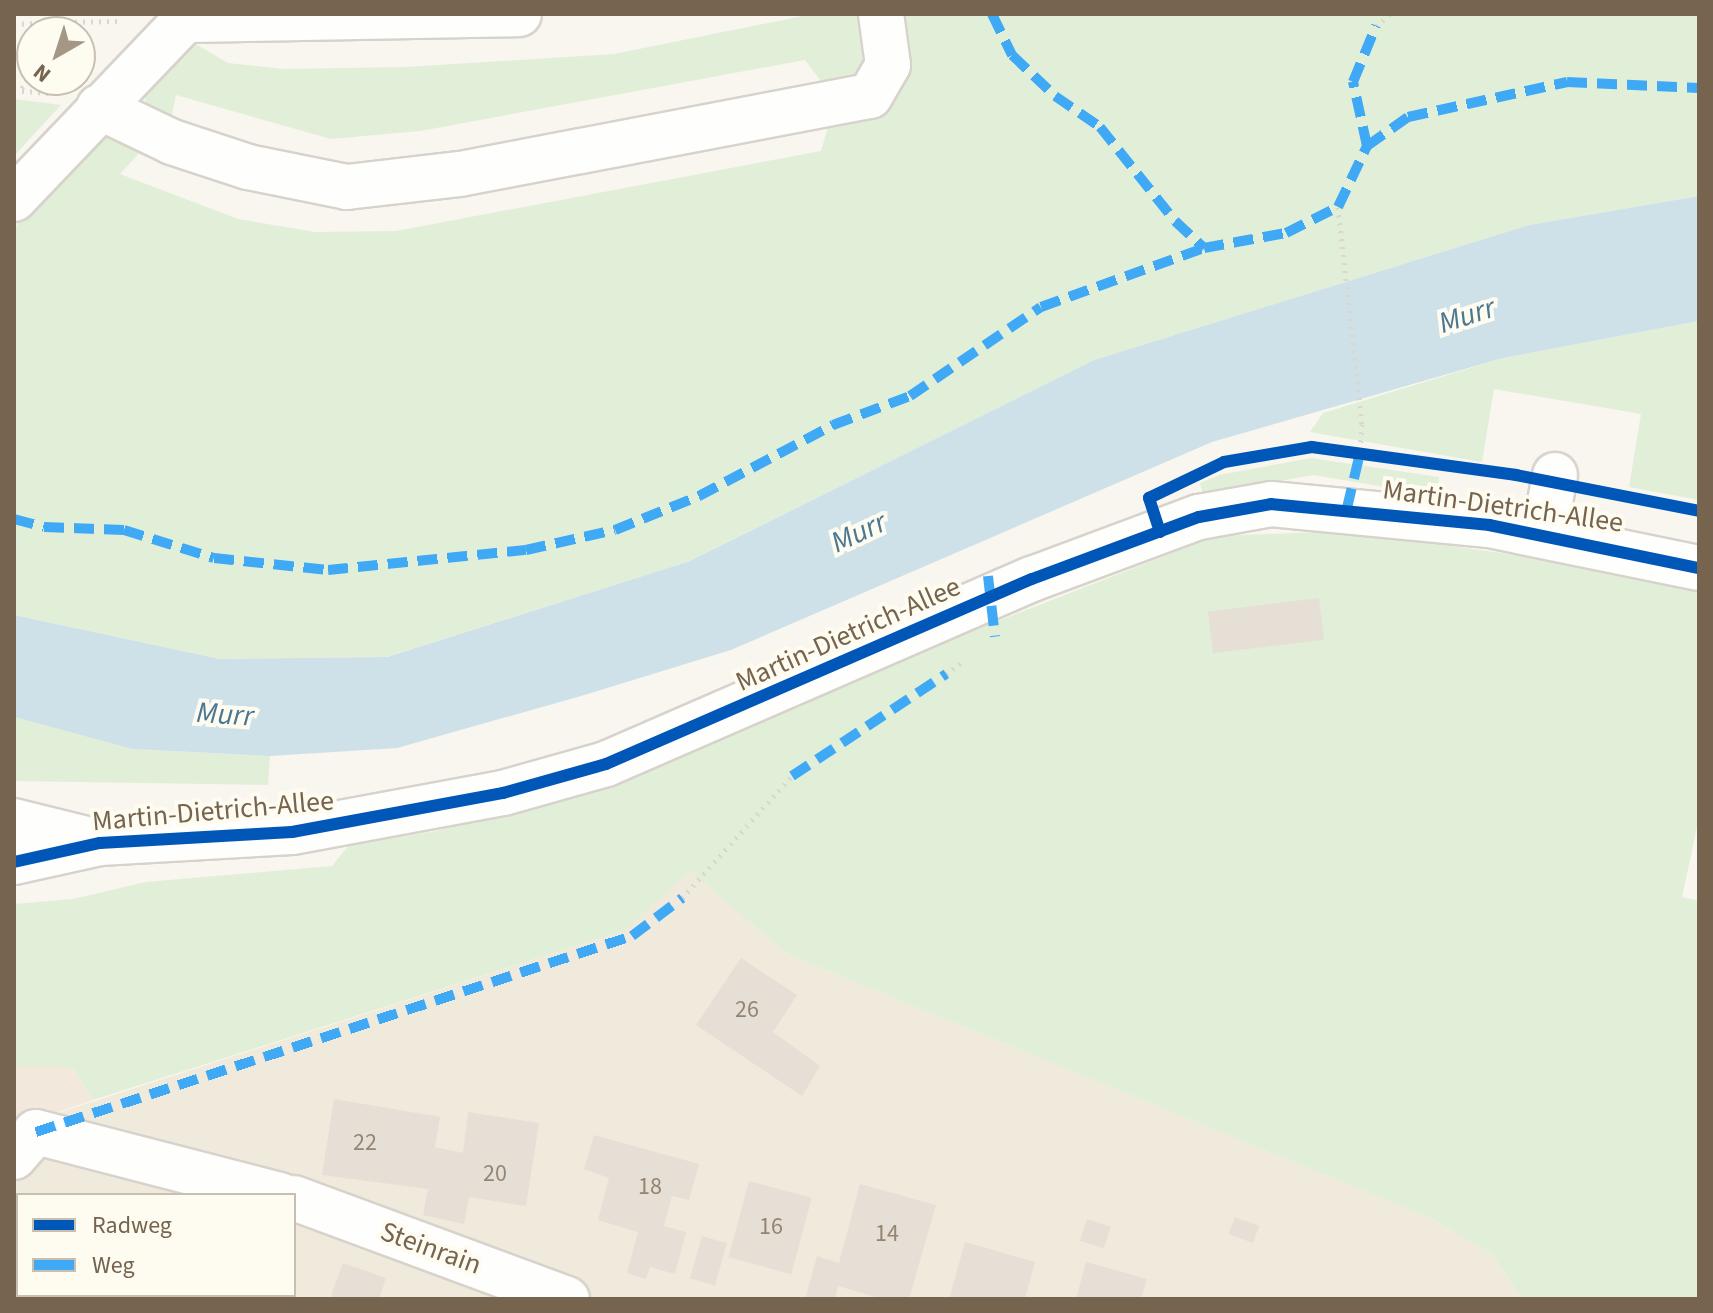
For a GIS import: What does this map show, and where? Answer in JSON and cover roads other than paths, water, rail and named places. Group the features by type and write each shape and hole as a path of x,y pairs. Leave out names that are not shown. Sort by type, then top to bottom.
{"street":[{"path":"14,199 102,87 185,17 519,14"},
{"path":"102,87 172,142 248,167 347,187 460,174 870,96 888,65 881,14"},
{"path":"1544,534 1555,475"},
{"name":"Martin-Dietrich-Allee","path":"14,862 100,843 292,832 503,793 606,764 1032,579 1199,517 1271,504 1544,534 1699,568"},
{"name":"Martin-Dietrich-Allee","path":"14,821 100,843"},
{"path":"14,1157 36,1132 272,1193"},
{"name":"Steinrain","path":"296,1199 567,1299"}],"water":[{"name":"Murr","path":"1699,196 1699,321 1503,358 1212,442 731,650 397,748 270,756 132,749 14,717 14,615 220,659 387,657 690,561 1094,360 1529,225"}]}
